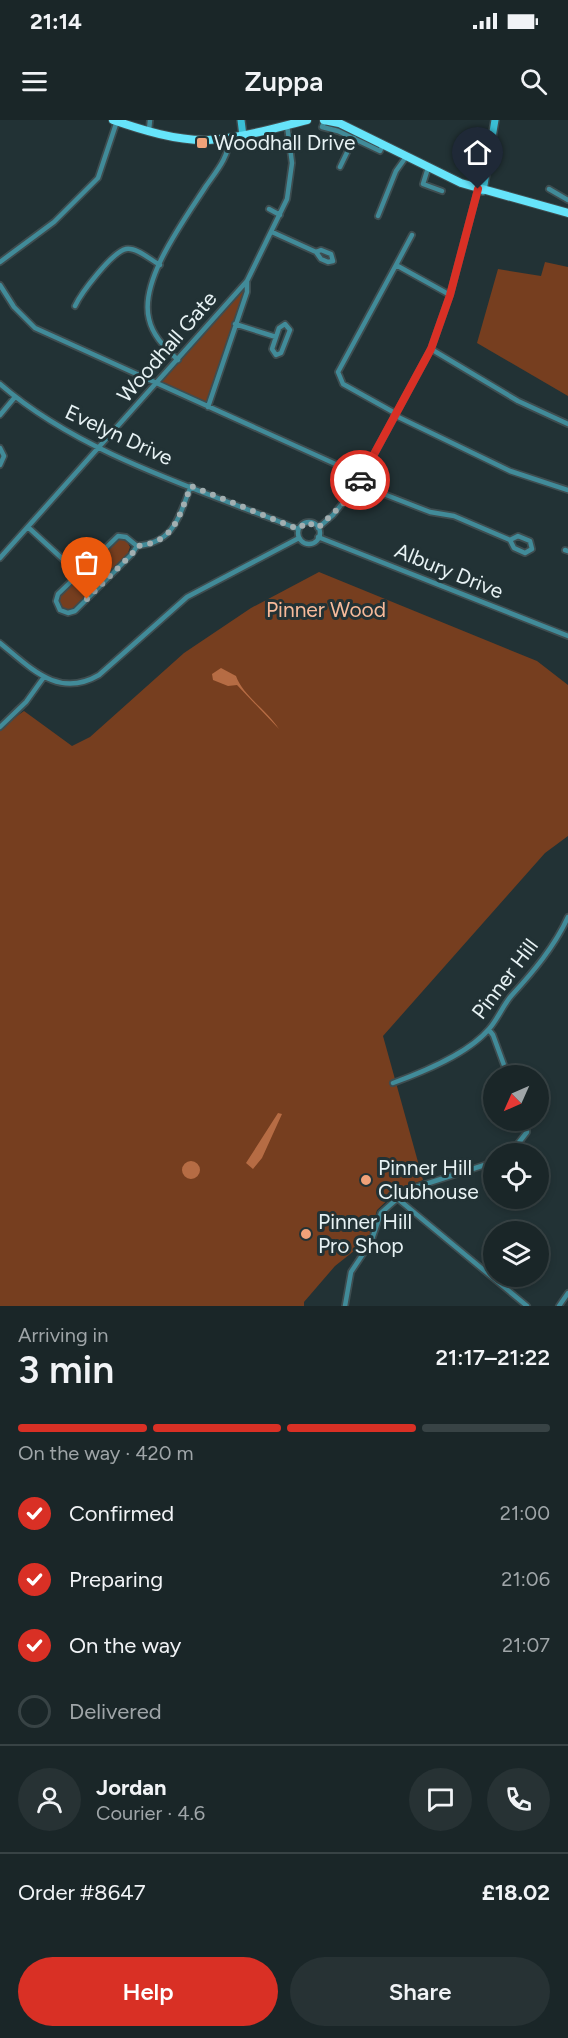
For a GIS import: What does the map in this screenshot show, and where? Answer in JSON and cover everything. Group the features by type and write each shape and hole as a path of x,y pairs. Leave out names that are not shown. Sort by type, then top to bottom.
{"main road":[{"path":"115,121 206,140 243,136 307,120"},
{"path":"324,120 339,123 428,168 480,190 568,213"}],"street":[{"path":"150,120 150,130"},
{"path":"241,120 243,136"},
{"path":"324,120 322,127 338,130 380,151 383,145"},
{"path":"299,538 307,543 318,537 318,528 333,515 358,484 431,349 450,295 480,190 495,120"},
{"path":"0,262 54,222 98,178 115,121"},
{"name":"Woodhall Gate","path":"0,558 247,281 287,199 291,177 291,149 286,125"},
{"path":"178,360 160,342 149,320 146,301 160,265 196,202 226,158 230,137"},
{"path":"339,167 354,138"},
{"path":"378,216 396,171 406,157"},
{"path":"428,168 423,184 442,191"},
{"path":"549,189 568,201 568,213"},
{"path":"269,209 280,215"},
{"path":"272,232 316,252"},
{"path":"412,235 338,372 343,384 395,414 510,471 568,490"},
{"path":"75,306 86,287 122,251 133,250 160,265"},
{"path":"396,265 450,295"},
{"path":"208,407 242,309 247,281"},
{"path":"0,285 14,307 35,328 362,476"},
{"path":"229,302 242,309"},
{"path":"235,324 276,337"},
{"path":"281,325 289,327 278,355 272,349 276,337 281,325"},
{"path":"431,349 518,400 568,424"},
{"name":"Evelyn Drive","path":"0,384 15,397 100,448 298,529"},
{"path":"0,415 15,397"},
{"path":"0,448 4,456 0,465"},
{"path":"358,484 430,512 454,516 510,540 514,548 525,553 532,549 530,541 518,536 510,540"},
{"path":"137,546 132,554 75,611 68,613 60,610 56,602 58,594 118,536 126,537 137,546 152,544 165,538 175,526 191,486"},
{"path":"299,538 298,529 307,522 318,528"},
{"path":"29,528 79,574"},
{"name":"Albury Drive","path":"318,537 568,636"},
{"path":"0,643 44,677 64,685 86,683 99,675 187,597 299,538"},
{"path":"0,727 26,702 44,677"},
{"name":"Pinner Hill","path":"393,1083 424,1072 468,1047 489,1030 504,1004 536,968 566,926 568,917"},
{"path":"489,1030 504,1065"},
{"path":"345,1306 351,1272 371,1242 381,1213 407,1190 483,1166"},
{"path":"398,1198 526,1306"},
{"path":"559,1306 568,1293"}],"green space":[{"path":"545,262 568,267 568,396 477,343 498,269 541,276"},
{"path":"247,281 247,292 208,407 156,384"},
{"path":"116,540 127,541 130,547 127,556 74,609 68,611 61,608 58,602 60,596"},
{"name":"Pinner Wood","path":"319,572 537,661 568,685 568,836 545,853 383,1036 423,1180 399,1189 377,1210 369,1239 335,1266 304,1302 304,1306 0,1306 0,728 24,711 72,746 90,737 184,653 251,608"}],"shaded area":[{"path":"221,668 236,676 244,690 279,729 237,685 228,686 213,680 212,674"},
{"path":"278,1113 282,1114 262,1158 253,1169 246,1163"},
{"path":"191,1161 197,1164 200,1170 197,1176 191,1179 185,1176 182,1170 185,1164"}],"way so far":[{"path":"87,599 132,554 137,546 152,544 165,538 175,526 191,486 298,529 307,522 313,523 318,528 347,500 360,480"}],"place":[{"name":"Woodhall Drive","path":"202,143"},
{"name":"Pinner Hill Clubhouse","path":"366,1180"},
{"name":"Pinner Hill Pro Shop","path":"306,1234"}],"route":[{"path":"360,480 431,349 450,295 478,189"}]}
